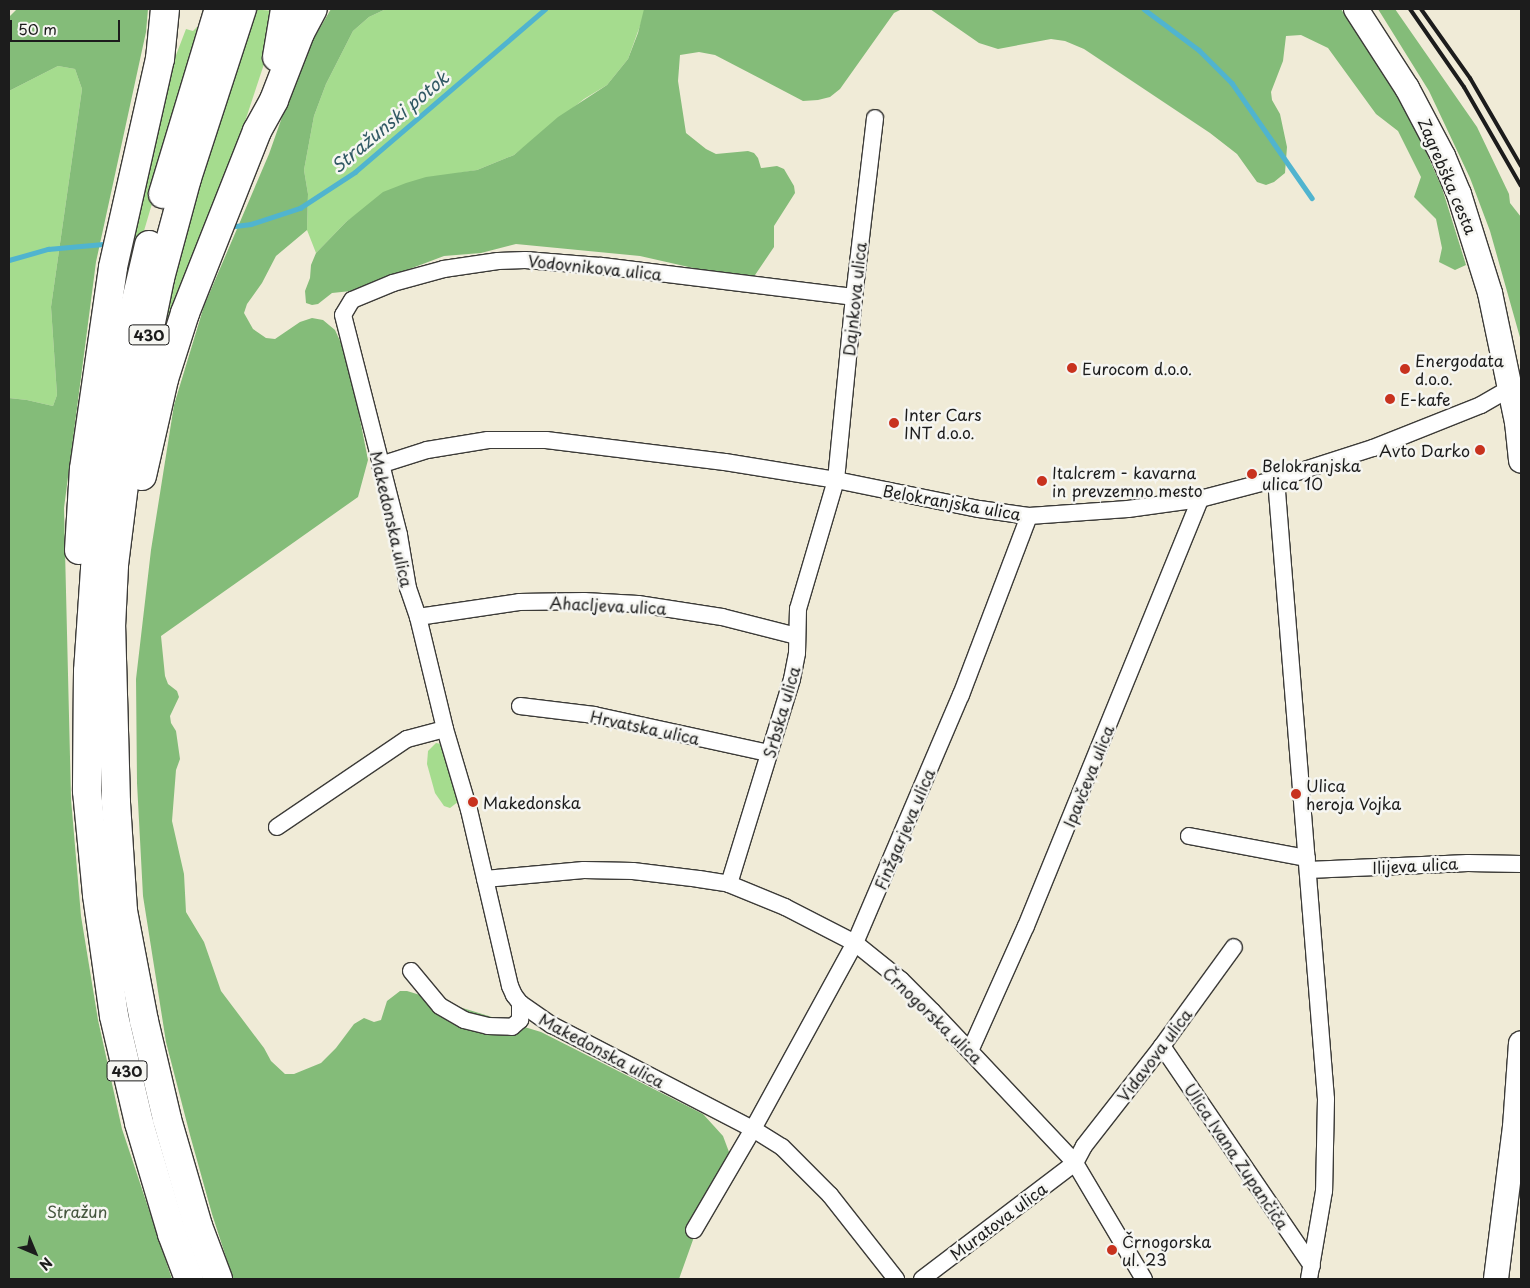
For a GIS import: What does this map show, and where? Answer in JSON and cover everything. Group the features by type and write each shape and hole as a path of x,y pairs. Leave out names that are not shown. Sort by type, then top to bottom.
{"highway":[{"path":"100,672 78,627 78,567 84,469 113,267 160,58 166,9"},
{"path":"160,58 179,9"},
{"name":"430","path":"218,1279 198,1226 167,1119 144,1021 123,911 116,802 100,672 95,569 114,394 142,271 219,9"},
{"name":"430","path":"189,1279 172,1234 139,1123 114,1016 97,895 87,791 134,405 163,269 187,178 242,9"},
{"path":"257,131 283,31 285,9"},
{"path":"100,672 164,379 188,304 257,131 274,100 300,33 313,9"}],"street":[{"name":"Zagrebška cesta","path":"1356,9 1407,88 1459,194 1516,385 1521,461"},
{"name":"Dajnkova ulica","path":"836,480 854,297 876,118"},
{"name":"Vodovnikova ulica","path":"345,309 352,300 368,292 444,269 498,261 525,260 591,265 854,297"},
{"name":"Makedonska ulica","path":"345,309 345,329 399,535 408,588 418,617 445,729 469,810 510,986 520,1003 552,1025 753,1129 782,1147 803,1165 858,1228 896,1279"},
{"name":"Belokranjska ulica","path":"380,465 403,456 444,447 488,440 532,439 725,462 836,480 979,509 1029,516 1128,509 1200,500 1276,479 1373,448 1481,405 1516,385"},
{"path":"1276,479 1326,1099 1327,1132 1324,1190 1311,1273"},
{"name":"Srbska ulica","path":"729,884 792,679 797,653 798,609 836,480"},
{"name":"Ipavčeva ulica","path":"970,1051 1026,926 1200,500"},
{"name":"Finžgarjeva ulica","path":"694,1230 753,1129 855,943 961,695 1029,516"},
{"name":"Ahacljeva ulica","path":"418,617 519,602 638,604 722,617 797,636"},
{"name":"Hrvatska ulica","path":"520,706 594,715 769,754"},
{"path":"277,827 407,739 445,729"},
{"name":"Ilijeva ulica","path":"1189,836 1307,864 1521,864"},
{"name":"Črnogorska ulica","path":"485,879 584,870 667,874 729,884 785,907 855,943 901,980 1075,1164 1144,1279"},
{"name":"Vidavova ulica","path":"1075,1164 1084,1146 1162,1046 1234,947"},
{"path":"411,971 440,1006 464,1020 488,1026 512,1027 520,1020 520,1003"},
{"path":"1496,1279 1514,1127 1521,1044"},
{"name":"Ulica Ivana Zupančiča","path":"1162,1046 1311,1273"},
{"name":"Muratova ulica","path":"922,1279 1075,1164"}],"green space":[{"name":"Stražun","path":"17,9 148,9 146,32 96,262 64,508 71,799 81,916 98,1020 122,1129 172,1279 9,1279 9,398 53,406 57,395 51,307 82,89 75,69 58,66 9,91 9,17"},
{"path":"250,9 274,11 267,55 229,170 143,411 166,296"},
{"path":"331,9 386,9 369,17 353,31 326,84 314,116 304,170 308,194 307,230 276,256 262,283 247,304 244,313 253,329 266,338 275,339 300,322 312,318 323,320 335,330 341,343 355,394 368,460 358,497 161,636 165,676 168,684 177,691 179,697 170,716 171,723 176,731 180,759 176,770 172,821 184,874 186,912 204,942 221,991 264,1048 271,1061 285,1074 294,1074 321,1063 336,1048 354,1024 364,1018 374,1022 381,1020 387,1001 400,991 407,991 541,1032 703,1114 723,1136 729,1152 726,1167 709,1195 679,1279 233,1279 212,1214 190,1135 166,1042 143,896 137,783 136,679 151,550 174,405 204,306 269,154 304,55"},
{"path":"386,9 644,9 645,12 628,59 607,85 584,99 514,155 477,170 459,173 361,211 346,222 316,253 307,230 308,194 304,170 314,116 326,84 353,31 369,17"},
{"path":"644,9 902,9 894,13 840,89 830,97 818,100 803,101 715,55 699,52 680,55 678,81 686,133 706,149 716,154 748,151 754,153 758,158 761,168 777,166 784,169 794,186 795,193 774,226 774,247 753,278 724,275 640,256 516,244 481,253 444,256 351,291 332,293 318,304 306,303 305,291 316,253 346,222 383,192 426,177 477,170 514,155 558,117 607,85 628,59 638,33"},
{"path":"930,9 1341,9 1398,95 1424,147 1442,188 1466,265 1455,270 1439,262 1442,248 1436,219 1414,197 1421,177 1398,131 1376,114 1328,48 1301,35 1286,36 1283,61 1271,92 1272,100 1280,114 1287,147 1285,173 1274,182 1266,185 1257,182 1237,154 1210,133 1084,49 1065,41 1051,39 998,49 979,43"},
{"path":"1378,9 1395,9 1477,127 1509,194 1510,203 1521,217 1521,341 1490,231 1470,178 1429,91"},
{"path":"197,27 204,27 116,326 163,89 186,29 193,31"},
{"path":"58,66 75,69 82,89 51,307 57,395 53,406 9,398 9,91"},
{"path":"436,743 441,744 459,801 450,808 444,806 435,793 427,764 428,751"}],"waterway":[{"name":"Stražunski potok","path":"235,226 251,224 300,208 355,172 545,9"},
{"name":"Stražunski potok","path":"1144,9 1199,50 1232,83 1312,198"},
{"name":"Stražunski potok","path":"9,260 48,249 103,244"}],"railway":[{"path":"1410,9 1464,87 1521,186"},
{"path":"1421,9 1470,78 1521,166"}],"place":[{"name":"Eurocom d.o.o.","path":"1072,368"},
{"name":"Energodata d.o.o.","path":"1405,369"},
{"name":"E-kafe","path":"1390,399"},
{"name":"Inter Cars INT d.o.o.","path":"894,423"},
{"name":"Avto Darko","path":"1480,450"},
{"name":"Belokranjska ulica 10","path":"1252,474"},
{"name":"Italcrem - kavarna in prevzemno mesto","path":"1042,481"},
{"name":"Ulica heroja Vojka","path":"1296,794"},
{"name":"Makedonska","path":"473,802"},
{"name":"Črnogorska ul. 23","path":"1112,1250"}]}
